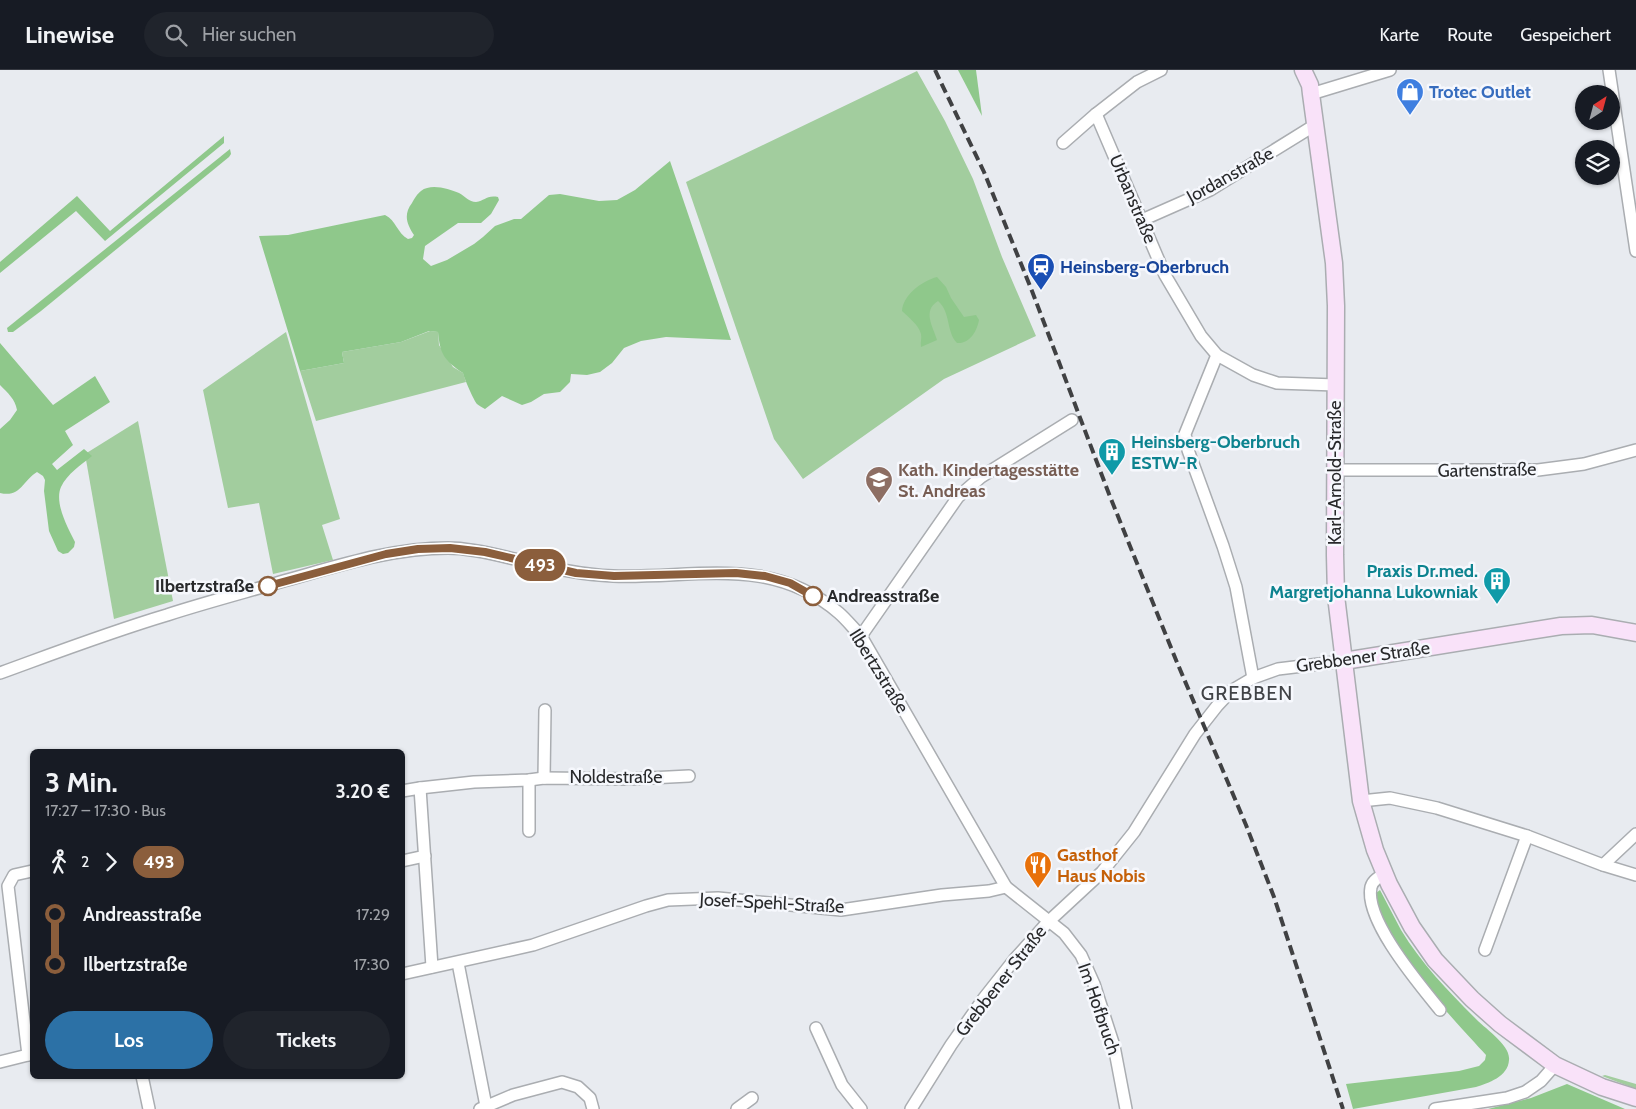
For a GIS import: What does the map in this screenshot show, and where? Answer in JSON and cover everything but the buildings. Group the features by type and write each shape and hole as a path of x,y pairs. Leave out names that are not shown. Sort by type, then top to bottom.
{"main road":[{"name":"Karl-Arnold-Straße","path":"1303,70 1310,85 1334,263 1336,306 1336,596 1361,801 1374,850 1412,927 1436,960 1472,998 1500,1024 1556,1065 1602,1087 1636,1098"},
{"name":"Grebbener Straße","path":"1344,661 1561,626 1592,625 1636,633"}],"street":[{"path":"1063,143 1137,82 1161,70"},
{"path":"1311,94 1390,70"},
{"path":"1609,70 1636,252"},
{"name":"Urbanstraße","path":"1096,114 1165,275 1201,336 1217,355 1253,375 1278,383 1336,385"},
{"name":"Jordanstraße","path":"1142,220 1210,190 1315,125"},
{"path":"1217,355 1185,434 1188,450 1224,546 1236,587 1253,678"},
{"path":"861,636 958,497 981,477 1072,420"},
{"name":"Gartenstraße","path":"1336,470 1538,470 1584,464 1636,450"},
{"name":"Ilbertzstraße","path":"0,673 165,615 362,560 418,549 450,548 485,552 576,573 614,576 736,573 765,576 790,583 813,595 839,613 861,636 1006,888"},
{"name":"Grebbener Straße","path":"911,1109 984,998 1014,960 1048,922 1102,872 1134,832 1195,734 1231,691 1253,678 1278,669 1344,661"},
{"name":"Noldestraße","path":"544,710 544,778"},
{"name":"Noldestraße","path":"405,790 474,782 544,778 630,779 689,776"},
{"path":"528,831 529,780"},
{"path":"420,788 432,967"},
{"path":"1361,801 1390,798 1437,808 1527,836 1603,865 1636,875"},
{"path":"1603,865 1636,834"},
{"path":"1486,950 1527,836"},
{"path":"405,860 424,856"},
{"path":"0,1062 30,1055 8,886 14,875 30,871"},
{"path":"1385,874 1376,879 1371,887 1372,902 1377,919 1386,938 1440,1010"},
{"path":"1006,888 1048,922"},
{"name":"Josef-Spehl-Straße","path":"405,973 533,945 668,900 718,898 841,910 1006,888"},
{"name":"Im Hofbruch","path":"1048,922 1064,933 1070,940 1081,955 1094,984 1114,1046 1126,1109"},
{"path":"458,963 483,1107 513,1095 562,1082 578,1087 590,1098 593,1109"},
{"path":"816,1028 842,1086 861,1109"},
{"path":"1435,1109 1507,1098 1525,1092 1541,1081 1556,1065"},
{"path":"143,1079 149,1109"},
{"path":"736,1109 752,1098"}],"green space":[{"path":"958,70 976,70 982,116"},
{"path":"917,71 945,121 973,179 1002,257 1036,336 944,379 803,479 774,439 686,182"},
{"path":"224,136 224,143 105,241 76,211 0,273 0,262 77,196 110,231"},
{"path":"230,149 231,154 229,157 41,311 13,332 8,332 7,328"},
{"path":"670,161 731,340 666,337 641,341 624,348 612,363 600,372 587,375 571,374 570,382 560,392 544,394 522,405 502,396 485,409 476,402 463,373 444,356 438,332 429,331 401,342 342,352 344,363 300,371 259,236 288,235 385,215 392,220 408,239 414,235 408,223 409,207 417,195 425,189 430,187 445,188 459,193 474,202 498,197 499,200 491,214 481,223 458,223 425,246 423,259 431,266 447,260 474,244 495,226 514,219 521,219 549,195 560,194 599,201 617,200 635,190"},
{"path":"937,277 946,287 964,317 976,315 979,320 972,336 962,343 957,343 951,333 945,311 938,301 933,305 930,314 931,324 937,340 921,347 920,331 902,311 903,305 910,294 920,285"},
{"path":"430,331 438,332 439,345 453,367 463,373 466,382 316,421 300,371 344,363 342,352 401,342"},
{"path":"286,332 340,519 322,525 333,560 273,574 259,503 228,508 203,390"},
{"path":"0,343 53,405 95,376 110,402 65,431 73,445 52,464 57,470 84,449 92,456 67,478 59,493 63,515 75,542 74,547 68,553 63,554 58,551 49,531 44,491 45,480 43,476 37,472 17,491 7,494 0,493 0,429 17,410 13,399 0,385"},
{"path":"138,421 173,601 114,619 85,454"},
{"path":"1380,890 1401,930 1426,965 1454,997 1506,1048 1509,1060 1508,1066 1497,1078 1476,1087 1353,1109 1346,1084 1459,1071 1479,1066 1485,1060 1486,1055 1437,1001 1403,956 1389,933 1380,912 1376,893"},
{"path":"1605,1075 1636,1084 1636,1089 1602,1076"},
{"path":"1567,1084 1625,1109 1488,1109 1531,1098"}],"railway":[{"path":"935,70 984,172 1032,291 1109,494 1176,660 1246,825 1274,897 1343,1109"}],"bus line":[{"name":"493","path":"268,586 386,554 418,549 450,548 485,552 576,573 614,576 736,573 765,576 790,583 813,596"}],"place":[{"name":"Trotec Outlet","path":"1410,116"},
{"name":"Heinsberg-Oberbruch","path":"1041,291"},
{"name":"Heinsberg-Oberbruch ESTW-R","path":"1112,476"},
{"name":"Kath. Kindertagesstätte St. Andreas","path":"879,504"},
{"name":"Ilbertzstraße","path":"268,586"},
{"name":"Andreasstraße","path":"813,596"},
{"name":"Praxis Dr.med. Margretjohanna Lukowniak","path":"1497,605"},
{"name":"Gasthof Haus Nobis","path":"1038,889"}],"district":[{"name":"GREBBEN","path":"1247,693"}]}
